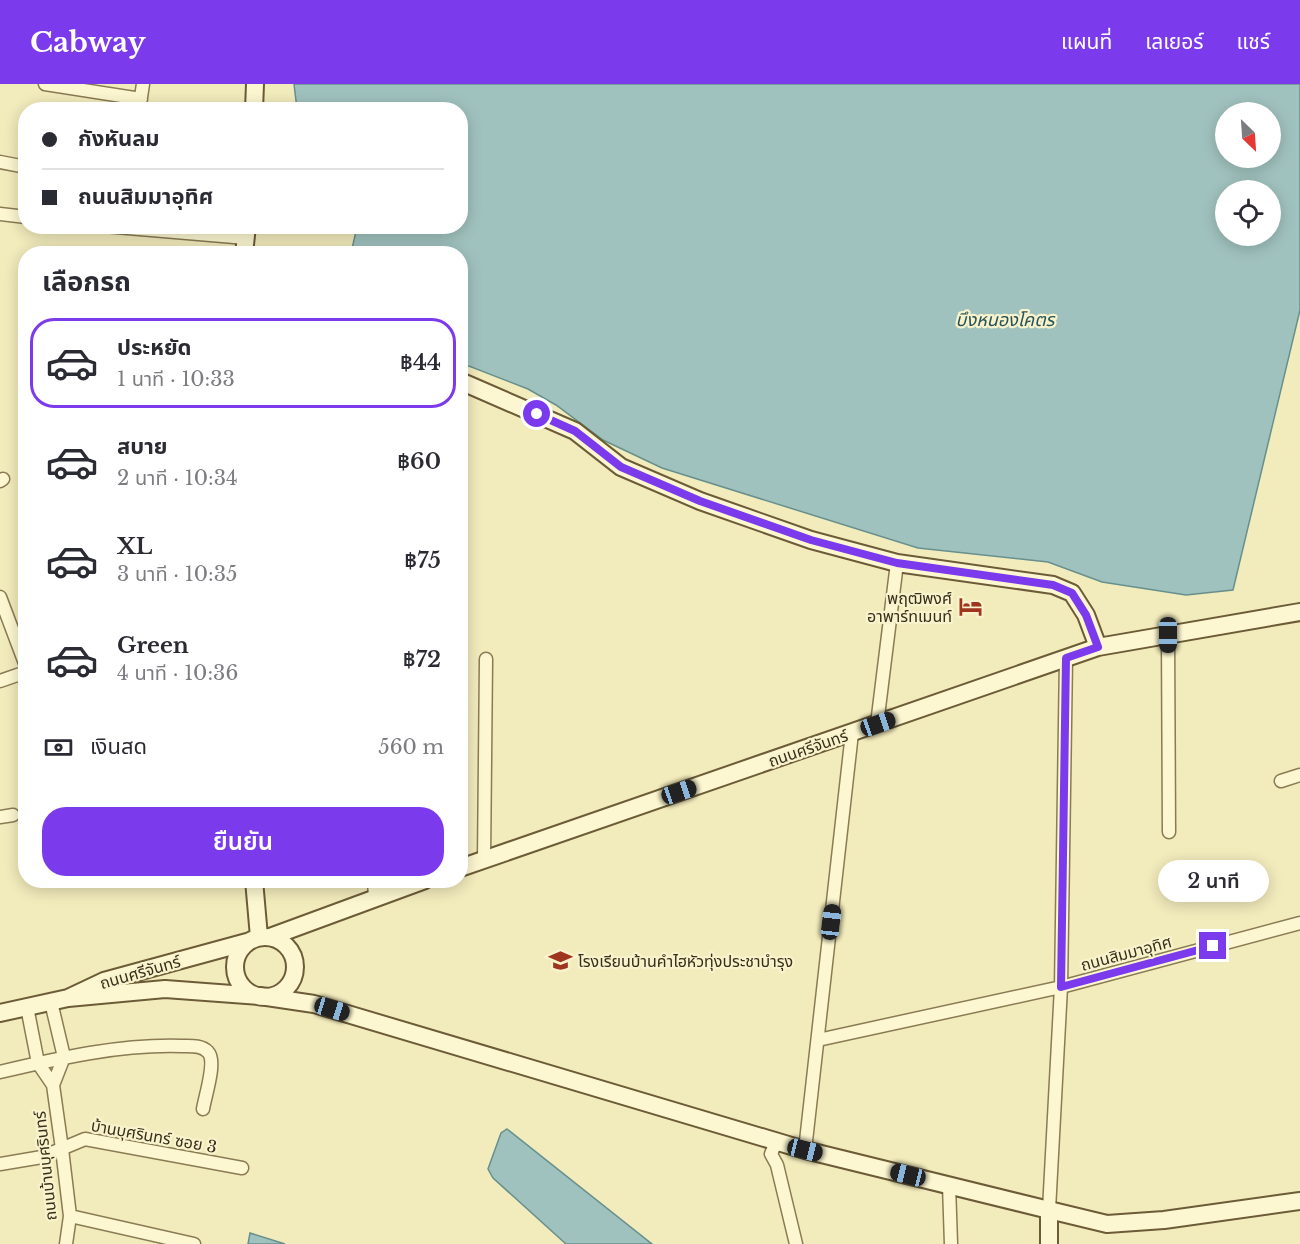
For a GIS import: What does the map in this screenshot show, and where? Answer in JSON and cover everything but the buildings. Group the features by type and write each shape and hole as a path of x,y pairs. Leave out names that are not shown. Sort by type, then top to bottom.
{"street":[{"path":"45,84 130,102"},
{"path":"140,102 143,84"},
{"path":"254,102 255,84"},
{"path":"0,162 18,165"},
{"path":"0,214 18,216"},
{"path":"191,234 246,239"},
{"path":"468,384 575,431 621,467 700,501 811,540 897,563 1053,585 1072,593 1086,615 1098,647"},
{"path":"878,724 897,563"},
{"path":"0,597 18,645"},
{"name":"ถนนศรีจันทร์","path":"468,865 1098,647 1300,612"},
{"path":"1168,635 1169,832"},
{"path":"1049,1244 1061,987 1066,658"},
{"path":"484,860 486,659"},
{"path":"0,681 18,675"},
{"path":"805,1150 852,733"},
{"path":"1281,781 1300,775"},
{"path":"0,817 13,815"},
{"path":"256,888 259,939"},
{"path":"374,888 375,898"},
{"name":"ถนนศรีจันทร์","path":"0,1013 59,1000 104,981 259,939 403,888"},
{"path":"291,951 296,935 312,921"},
{"name":"ถนนสิมมาอุทิศ","path":"818,1040 1061,987 1300,923"},
{"path":"259,939 278,939 291,951 294,958 295,966 291,982 285,989 269,996 250,993 237,979 235,969 240,950 259,939"},
{"path":"294,974 301,990 314,1004"},
{"path":"52,1085 64,1057 59,1000 165,989 260,996 314,1004 805,1150 1107,1224 1164,1221 1300,1201"},
{"path":"27,1007 38,1063 52,1085"},
{"path":"0,1072 64,1057 152,1045 201,1047 209,1052 213,1062 202,1109"},
{"name":"ถนนบ้านบุศรินทร์","path":"52,1085 70,1216 66,1244"},
{"name":"บ้านบุศรินทร์ ซอย 3","path":"0,1164 42,1158 85,1138 242,1168"},
{"path":"776,1142 771,1154 777,1165 796,1244"},
{"path":"949,1185 951,1244"},
{"path":"70,1216 194,1244"}],"water":[{"name":"บึงหนองโคตร","path":"294,84 1300,84 1300,310 1233,590 1186,595 1102,582 1048,562 918,548 662,468 603,440 556,405 528,389 468,366 468,246 353,246 355,234 468,234 468,102 296,102"},
{"path":"507,1129 652,1244 566,1244 493,1178 488,1169 501,1133"},
{"path":"250,1233 285,1244 248,1244"}],"place":[{"name":"พฤฒิพงศ์ อาพาร์ทเมนท์","path":"970,607"},
{"name":"โรงเรียนบ้านคำไฮหัวทุ่งประชาบำรุง","path":"560,961"}],"route":[{"path":"537,414 575,431 621,467 700,501 811,540 897,563 1053,585 1072,593 1086,615 1098,647 1066,658 1061,987 1213,946"}]}
